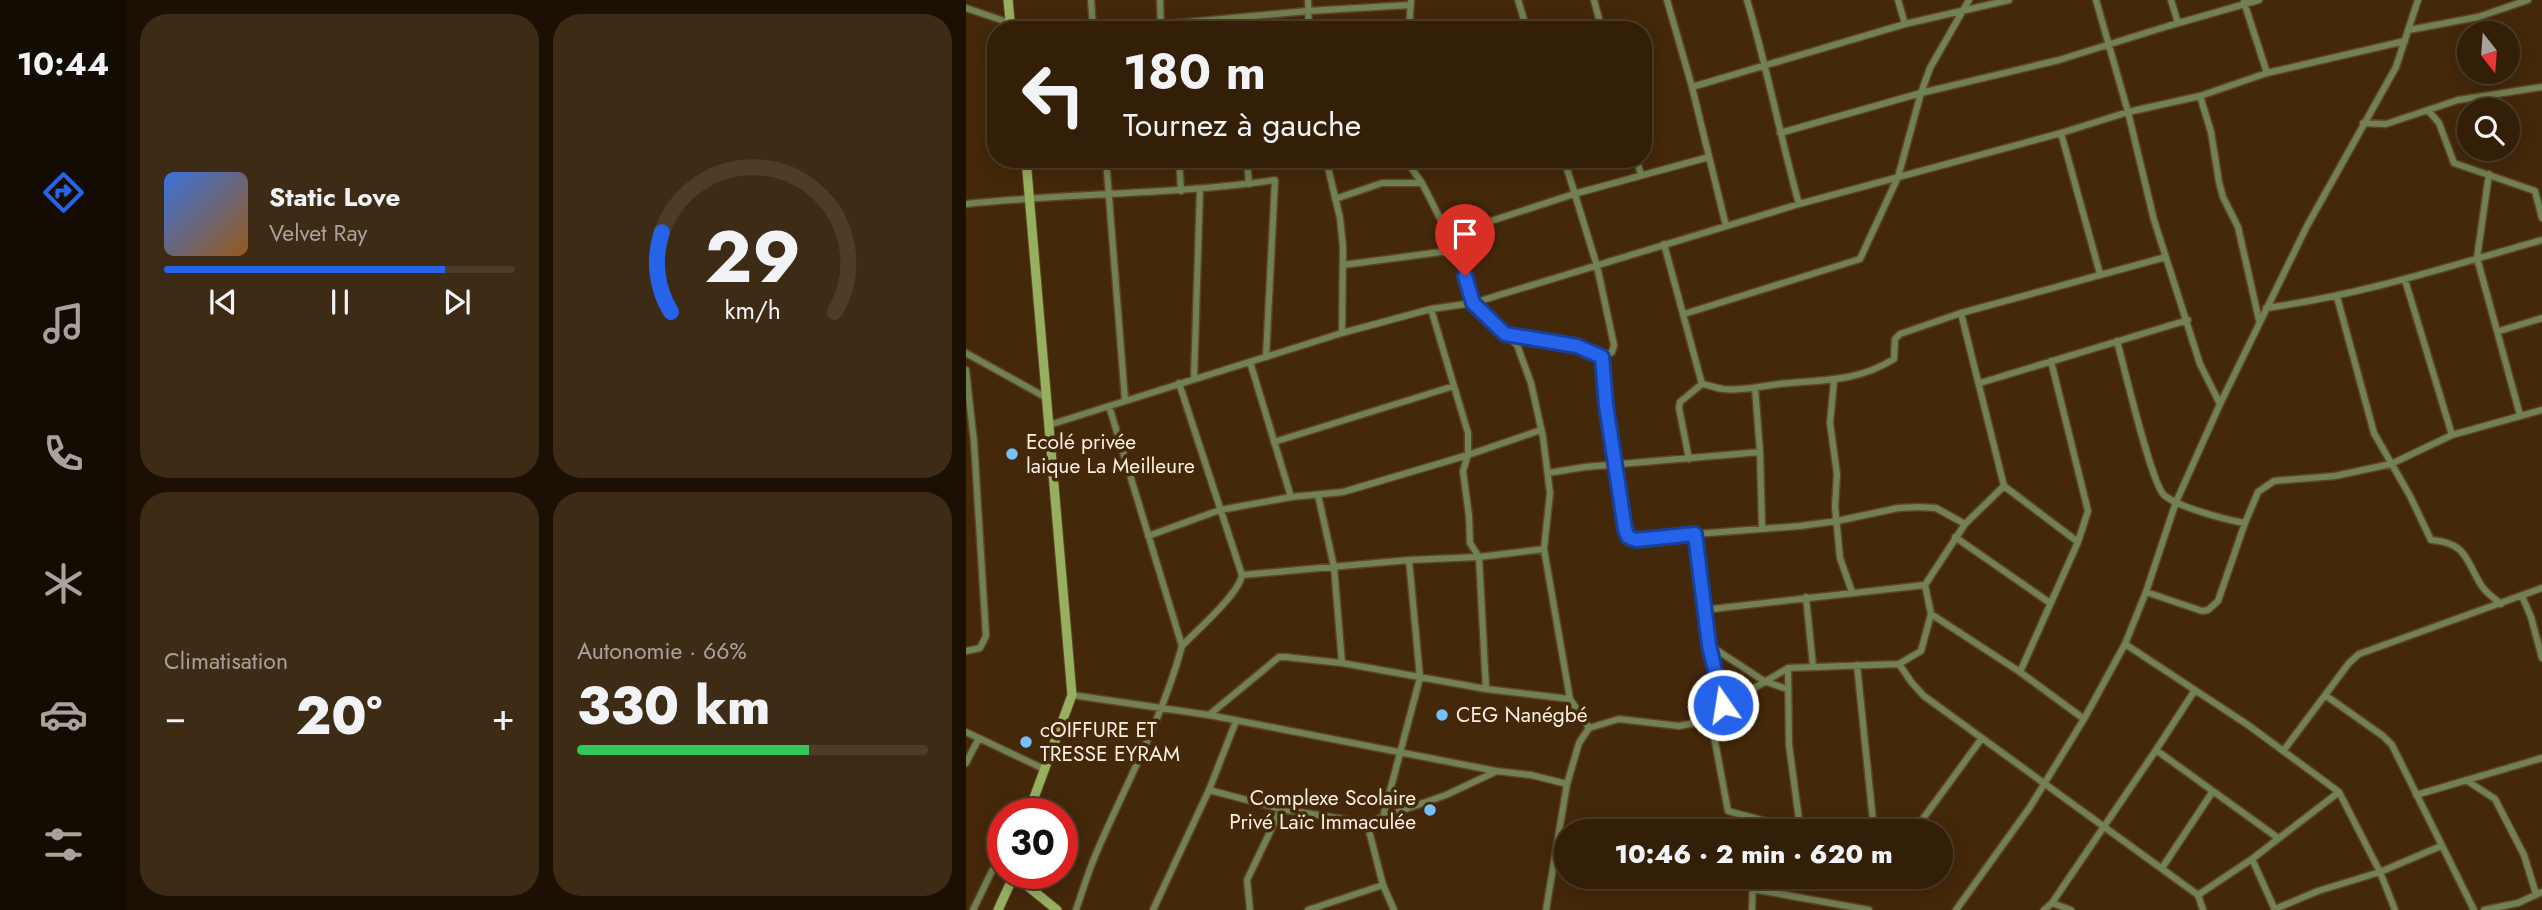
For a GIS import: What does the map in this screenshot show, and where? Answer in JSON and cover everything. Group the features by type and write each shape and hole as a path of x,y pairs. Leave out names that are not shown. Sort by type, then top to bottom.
{"street":[{"path":"1008,0 1010,21"},
{"path":"1091,0 1092,21"},
{"path":"1160,0 1161,21"},
{"path":"1308,0 1309,21"},
{"path":"1518,0 1524,21"},
{"path":"1594,0 1600,21"},
{"path":"1667,0 1692,87 1726,226"},
{"path":"1747,0 1766,64 1780,133 1799,204"},
{"path":"1898,0 1905,24"},
{"path":"1684,314 1858,261 1898,177 1921,93 1940,48 1969,0"},
{"path":"1692,87 1905,24 2009,0"},
{"path":"2096,0 2128,112 2154,220 2200,364 2220,404"},
{"path":"2171,0 2178,23"},
{"path":"1780,133 1921,93 2059,60 2244,2 2259,0"},
{"path":"1957,909 2030,807 2084,719 2125,644 2146,592 2176,502 2220,404 2307,226 2389,80 2406,41 2418,0"},
{"path":"2409,30 2478,17 2528,0"},
{"path":"1216,21 1410,2 1409,21"},
{"path":"2244,2 2267,73"},
{"path":"966,8 996,21"},
{"path":"1049,425 1342,333 1431,309 1473,303 1799,204 2061,133 2128,112 2200,96 2267,73 2406,41"},
{"path":"2364,123 2386,124 2458,100 2542,88"},
{"path":"2200,96 2213,143 2219,182 2238,228 2259,321"},
{"path":"2428,110 2439,123 2454,163 2535,191 2542,218"},
{"path":"2061,133 2100,274"},
{"path":"1448,235 1574,194 1709,157"},
{"path":"1027,168 1072,695 1034,798"},
{"path":"1107,168 1125,400"},
{"path":"1180,168 1181,191"},
{"path":"1248,168 1249,184"},
{"path":"1328,168 1340,218 1343,265 1342,333"},
{"path":"1411,168 1422,183 1456,250 1473,303 1519,350 1531,383 1548,473 1550,501 1544,549 1570,699 1589,728"},
{"path":"1567,168 1597,266 1614,345 1612,352 1602,357"},
{"path":"1639,168 1641,174"},
{"path":"2489,174 2477,258 2520,415"},
{"path":"966,204 1030,197 1110,196 1181,191 1275,180 1266,357"},
{"path":"1335,199 1382,183 1422,183"},
{"path":"1194,378 1200,189"},
{"path":"2266,308 2337,297 2542,240"},
{"path":"1664,244 1702,384"},
{"path":"1343,265 1456,250"},
{"path":"1702,384 1722,389 1755,388 1833,381 1859,375 1894,359 1895,338 1900,334 1961,313 2166,257"},
{"path":"2405,280 2452,435"},
{"path":"2337,297 2374,433 2410,496 2431,540 2458,547 2469,558 2485,590 2501,604"},
{"path":"1431,309 1468,433 1468,455 1463,471 1470,543 1479,557 1486,689"},
{"path":"1961,313 2004,486 2078,542"},
{"path":"2499,331 2542,317"},
{"path":"1980,383 2188,320"},
{"path":"1505,334 1577,346 1602,357"},
{"path":"2117,341 2158,486 2166,497 2176,502 2245,523"},
{"path":"966,353 1047,398"},
{"path":"1602,357 1619,502 1628,537 1636,540 1837,521 1898,508 1919,507 1936,508 1965,524"},
{"path":"2020,672 2087,516 2087,503 2051,361"},
{"path":"1250,362 1291,497"},
{"path":"966,370 974,442 986,636 980,648 966,651"},
{"path":"1833,381 1830,424 1837,474 1840,558 1853,592"},
{"path":"1076,910 1096,853 1174,678 1182,646 1228,599 1242,575 1179,383"},
{"path":"1689,458 1680,402 1702,384"},
{"path":"1274,442 1454,386"},
{"path":"1755,388 1762,527"},
{"path":"1109,405 1182,646"},
{"path":"2146,592 2202,611 2212,607 2218,601 2245,523 2263,486 2274,481 2335,476 2391,464 2452,435 2542,410"},
{"path":"1148,536 1220,510 1357,489 1541,430"},
{"path":"966,439 974,442"},
{"path":"1548,473 1585,467 1760,452"},
{"path":"1562,819 1567,784 1579,743 1589,728 1619,719 1679,726 1695,723 1788,668 1899,664 1921,650 1931,614 1924,585 1965,524 2004,486"},
{"path":"1318,495 1334,567 1342,663"},
{"path":"1695,534 1703,610 1723,705"},
{"path":"1955,537 2050,603"},
{"path":"1242,575 1409,560 1479,557 1544,549"},
{"path":"1383,817 1420,678 1409,560"},
{"path":"1703,610 1924,585"},
{"path":"2284,750 2352,659 2359,654 2542,588"},
{"path":"2522,596 2531,617 2542,658"},
{"path":"1806,597 1813,666"},
{"path":"1931,614 2020,672 2084,719"},
{"path":"2125,644 2284,750 2339,792 2380,872 2395,910"},
{"path":"1709,645 1764,681 1787,689"},
{"path":"1209,715 1279,657 1342,663 1486,689 1570,699"},
{"path":"1899,664 1924,696 2198,895 2203,910"},
{"path":"1857,665 1873,819"},
{"path":"1788,668 1789,745 1799,819"},
{"path":"2044,910 2052,903 2157,750 2194,690"},
{"path":"1072,695 1209,715 1567,784"},
{"path":"2325,695 2392,745 2474,910"},
{"path":"1710,715 1728,811 1758,819"},
{"path":"1153,910 1209,790 1236,721"},
{"path":"966,732 1044,769"},
{"path":"966,763 979,738"},
{"path":"1923,819 1982,738"},
{"path":"2157,750 2278,838"},
{"path":"2416,795 2542,758"},
{"path":"1209,790 1281,809 1367,823 1446,795 1496,771"},
{"path":"2466,779 2495,799 2524,855 2539,893 2519,906 2484,910"},
{"path":"2162,868 2213,791"},
{"path":"2198,895 2252,859 2339,792"},
{"path":"1250,910 1247,880 1281,809"},
{"path":"1367,823 1383,885 1394,910"},
{"path":"2252,859 2275,909 2318,891 2380,872 2441,846"},
{"path":"1546,910 1554,867"},
{"path":"973,910 987,881"},
{"path":"1308,910 1383,885"},
{"path":"998,910 1008,889"},
{"path":"1032,889 1057,910"},
{"path":"1752,889 1752,910"},
{"path":"1757,889 1869,910"},
{"path":"2052,903 2071,910"}],"place":[{"name":"Ecolé privée laique La Meilleure","path":"1012,454"},
{"name":"CEG Nanégbé","path":"1442,715"},
{"name":"cOIFFURE ET TRESSE EYRAM","path":"1026,742"},
{"name":"Complexe Scolaire Privé Laïc Immaculée","path":"1430,810"}],"route":[{"path":"1465,276 1473,303 1505,334 1577,346 1602,357 1606,405 1625,529 1628,537 1636,540 1695,534 1709,645 1723,705"}]}
